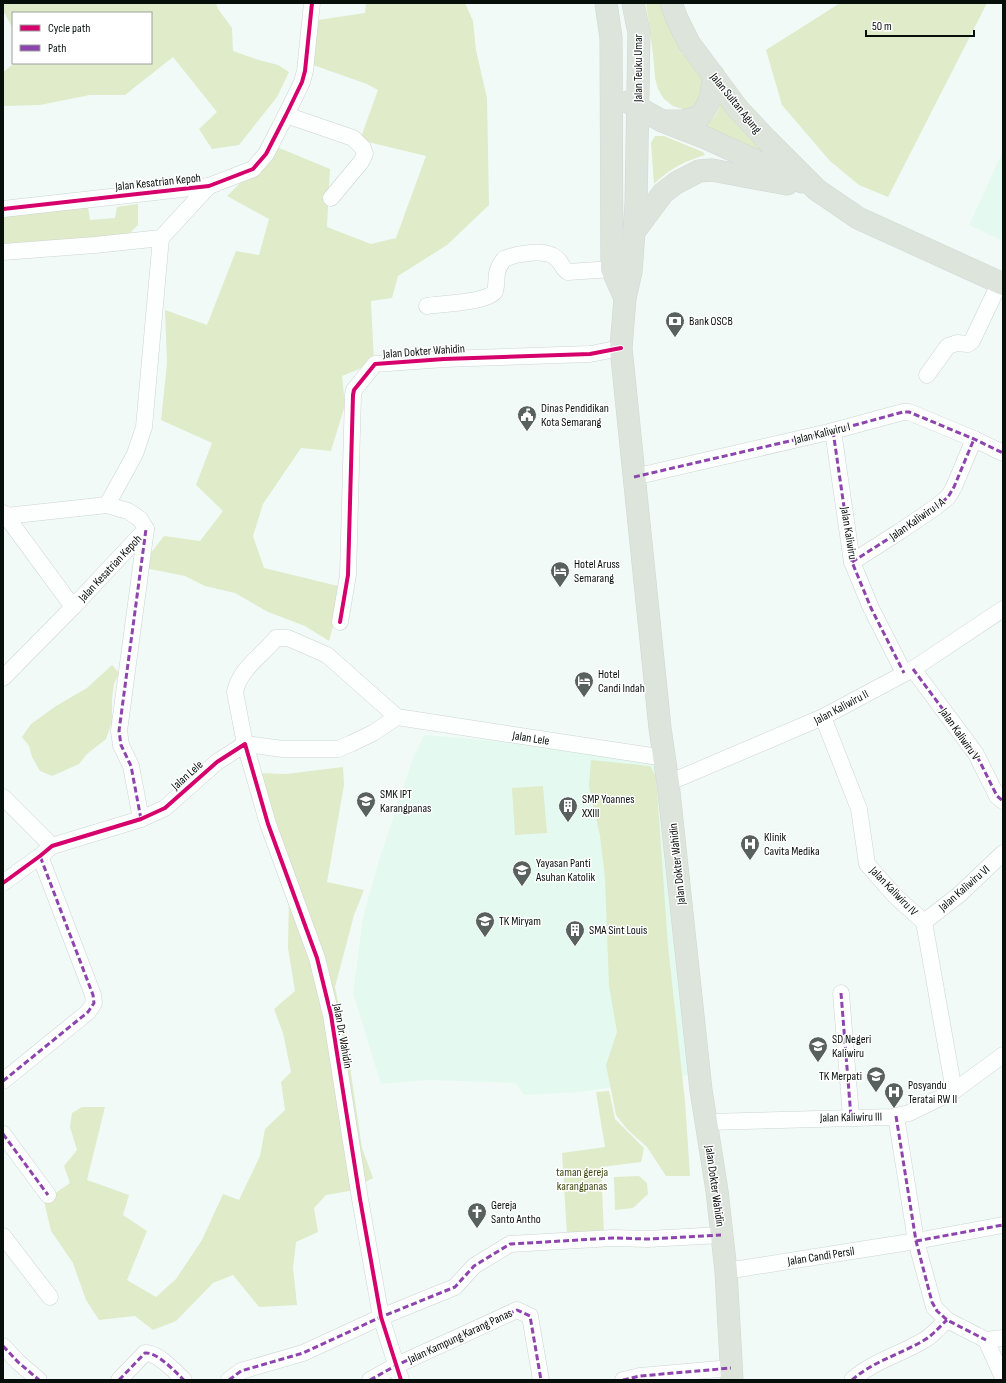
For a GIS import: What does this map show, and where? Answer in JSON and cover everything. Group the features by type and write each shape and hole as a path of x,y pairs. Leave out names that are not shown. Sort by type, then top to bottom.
{"highway":[{"path":"606,3 611,38 611,92"},
{"name":"Jalan Teuku Umar","path":"633,3 639,33 638,109"},
{"name":"Jalan Sultan Agung","path":"671,3 689,43 738,109 817,190"},
{"path":"662,121 683,121 699,117 710,101 713,90 713,75"},
{"name":"Jalan Sultan Agung","path":"611,92 638,109 662,121 706,138 817,190 858,218 1001,283"},
{"name":"Jalan Dokter Wahidin","path":"611,92 612,269 625,298"},
{"name":"Jalan Dokter Wahidin","path":"638,109 634,232 631,272 625,298 620,348 659,721 668,783 701,1090 717,1192 726,1271 732,1374"},
{"path":"634,232 663,193 699,171 712,170 817,190"}],"street":[{"name":"Jalan Kesatrian Kepoh","path":"3,209 209,186 253,168 261,161 302,82 305,71 312,3"},
{"path":"286,115 353,138 363,148 365,154 361,162 332,198"},
{"name":"Jalan Kesatrian Kepoh","path":"161,238 209,186"},
{"path":"3,252 161,238 144,427 135,454 107,505"},
{"path":"427,306 478,299 492,295 495,291 497,272 504,259 514,255 543,253 551,255 557,258 564,270 568,272 612,269"},
{"path":"927,375 948,346 957,343 968,344 972,341 1001,283"},
{"name":"Jalan Dokter Wahidin","path":"340,622 348,575 353,395 357,385 375,364 444,359 590,354 620,348"},
{"name":"Jalan Kaliwiru I","path":"634,477 833,431 903,412 909,412 974,439 1003,453"},
{"name":"Jalan Kaliwiru","path":"833,431 852,562 871,608 908,671"},
{"name":"Jalan Kaliwiru I A","path":"852,562 899,532 948,497 954,487 974,439"},
{"name":"Jalan Kesatrian Kepoh","path":"3,678 73,607 146,529 140,518 128,511 107,505 4,516"},
{"name":"Jalan Kesatrian Kepoh","path":"4,516 73,607"},
{"path":"141,819 131,766 121,745 119,731 146,529"},
{"name":"Jalan Kaliwiru II","path":"668,783 823,717 908,671 1003,609"},
{"path":"276,638 288,638 327,655 397,717 372,733 338,748 283,749 245,744 235,692 236,685 240,677 262,651 276,638"},
{"name":"Jalan Kaliwiru V","path":"908,671 976,754 997,796 1003,801"},
{"name":"Jalan Lele","path":"397,717 664,758"},
{"name":"Jalan Kaliwiru IV","path":"823,717 859,809 867,864 895,896 924,922 954,1091"},
{"name":"Jalan Lele","path":"3,883 46,851 141,819 165,808 217,762 245,744"},
{"name":"Jalan Dr. Wahidin","path":"245,744 268,824 317,958 331,1015 360,1200 381,1317"},
{"path":"3,798 46,851 93,995 94,1003 88,1012 3,1081"},
{"name":"Jalan Kaliwiru VI","path":"924,922 960,894 1003,853"},
{"path":"842,993 851,1117"},
{"name":"Jalan Kaliwiru III","path":"706,1122 896,1116 909,1113 954,1091 1003,1056"},
{"path":"896,1116 916,1241 932,1302 937,1311 947,1320 986,1340 1003,1338"},
{"path":"3,1134 48,1195"},
{"name":"Jalan Candi Persil","path":"726,1271 916,1241 1003,1225"},
{"path":"229,1380 241,1371 304,1353 381,1317 455,1287 474,1266 510,1244 613,1238 648,1239 722,1235"},
{"path":"3,1236 50,1297"},
{"name":"Jalan Kampung Karang Panas","path":"370,1380 399,1373 517,1310 530,1316 541,1380"},
{"name":"Jalan Kampung Karang Panas","path":"381,1317 399,1373"},
{"path":"852,1380 862,1370 868,1369 926,1339 947,1320"},
{"path":"986,1340 1003,1378"},
{"path":"3,1346 18,1362 39,1380"},
{"path":"119,1380 145,1353 149,1352 159,1357 184,1380"},
{"path":"623,1380 640,1376 732,1374"}],"shaded area":[{"path":"1003,151 1003,241 969,225"},
{"name":"Yayasan Panti Asuhan Katolik","path":"424,735 509,742 660,759 691,1075 580,1092 524,1095 516,1083 428,1080 381,1084 353,993 363,917 380,857 413,758"}],"green space":[{"path":"3,3 216,3 218,9 232,28 233,51 278,65 289,72 277,97 239,145 212,149 199,129 217,112 173,57 125,95 90,95 40,105 3,106 3,72 14,64 152,64 152,12 12,12 12,27 3,12"},
{"path":"366,3 465,3 473,21 476,50 487,98 489,205 447,245 398,276 392,298 371,301 374,363 342,376 345,405 331,451 301,448 263,504 253,536 264,568 338,586 337,611 329,641 305,626 268,612 235,593 205,586 185,576 140,567 164,536 200,541 223,511 196,485 212,443 161,420 167,364 165,310 207,325 236,251 259,255 269,219 227,196 277,147 330,169 327,227 371,244 396,238 426,156 360,140 378,90 367,84 313,65 318,20 365,13"},
{"path":"646,3 660,3 668,26 682,53 706,79 696,106 686,110 673,106 664,99 658,89 655,78"},
{"path":"840,3 987,3 888,197 859,185 830,161 782,105 766,50"},
{"path":"721,98 767,156 697,126 707,123 714,117 719,109"},
{"path":"655,136 664,136 703,152 705,155 678,166 654,184 651,143"},
{"path":"138,204 138,225 130,233 94,244 3,250 3,215 88,207 90,220 115,218 117,207"},
{"path":"112,665 119,673 114,684 112,699 112,722 106,739 87,754 79,764 52,776 40,771 32,757 29,746 22,737 31,724 56,706 87,688"},
{"path":"591,760 650,766 656,776 668,946 685,1101 690,1176 666,1176 647,1147 627,1129 616,1115 606,1065 617,1032 609,986 605,878 600,836 589,786"},
{"path":"343,767 344,785 327,882 364,890 354,915 335,987 346,1040 362,1148 373,1178 349,1191 326,1195 314,1208 318,1232 296,1242 293,1268 297,1305 259,1307 233,1275 213,1283 176,1321 153,1330 135,1316 99,1320 86,1300 73,1263 51,1231 44,1201 70,1183 64,1166 77,1150 70,1127 72,1113 82,1107 105,1107 87,1180 129,1195 123,1215 147,1231 127,1280 156,1297 176,1279 202,1240 223,1194 239,1200 260,1156 265,1129 285,1110 281,1082 291,1072 283,1033 274,1009 295,991 288,948 289,898 256,773 286,774"},
{"path":"543,786 547,833 515,835 512,788"},
{"name":"taman gereja karangpanas","path":"609,1091 615,1119 644,1148 641,1162 601,1167 604,1233 567,1235 562,1153 605,1147 596,1092"},
{"path":"639,1176 647,1183 648,1194 633,1208 615,1210 614,1177"}],"marked path":[{"path":"634,477 833,431 903,412 909,412 974,439 1003,453"},
{"path":"833,431 852,562 871,608 904,673"},
{"path":"852,562 936,507 948,497 954,487 974,439"},
{"path":"141,819 131,766 121,745 119,731 146,529"},
{"path":"913,669 976,754 997,796 1003,801"},
{"path":"3,1081 88,1012 94,1003 93,995 40,856"},
{"path":"841,993 851,1117"},
{"path":"896,1116 916,1241 932,1302 937,1311 947,1320 986,1340"},
{"path":"3,1134 48,1195"},
{"path":"916,1241 1003,1225"},
{"path":"229,1380 241,1371 303,1353 381,1317 455,1287 474,1266 510,1244 613,1238 648,1239 721,1235"},
{"path":"370,1380 397,1365 517,1310 530,1316 541,1380"},
{"path":"852,1380 860,1373 878,1363 926,1339 947,1320"},
{"path":"3,1346 18,1362 39,1380"},
{"path":"119,1380 145,1353 161,1359 184,1380"},
{"path":"623,1380 640,1376 731,1368"}],"cycle path":[{"path":"3,209 209,186 253,169 266,154 302,82 305,71 312,3"},
{"path":"340,622 348,575 353,395 354,390 375,364 444,359 590,354 621,348"},
{"path":"3,883 52,846 141,819 165,808 217,762 245,744 268,824 317,958 331,1015 360,1199 381,1317 401,1380"}],"place":[{"name":"Bank OSCB","path":"675,338"},
{"name":"Dinas Pendidikan Kota Semarang","path":"527,432"},
{"name":"Hotel Aruss Semarang","path":"560,588"},
{"name":"Hotel Candi Indah","path":"584,698"},
{"name":"SMK IPT Karangpanas","path":"366,818"},
{"name":"SMP Yoannes XXIII","path":"568,823"},
{"name":"Klinik Cavita Medika","path":"750,861"},
{"name":"Yayasan Panti Asuhan Katolik","path":"522,887"},
{"name":"TK Miryam","path":"485,938"},
{"name":"SMA Sint Louis","path":"575,947"},
{"name":"SD Negeri Kaliwiru","path":"818,1063"},
{"name":"TK Merpati","path":"876,1093"},
{"name":"Posyandu Teratai RW II","path":"894,1109"},
{"name":"Gereja Santo Antho","path":"477,1229"}]}
